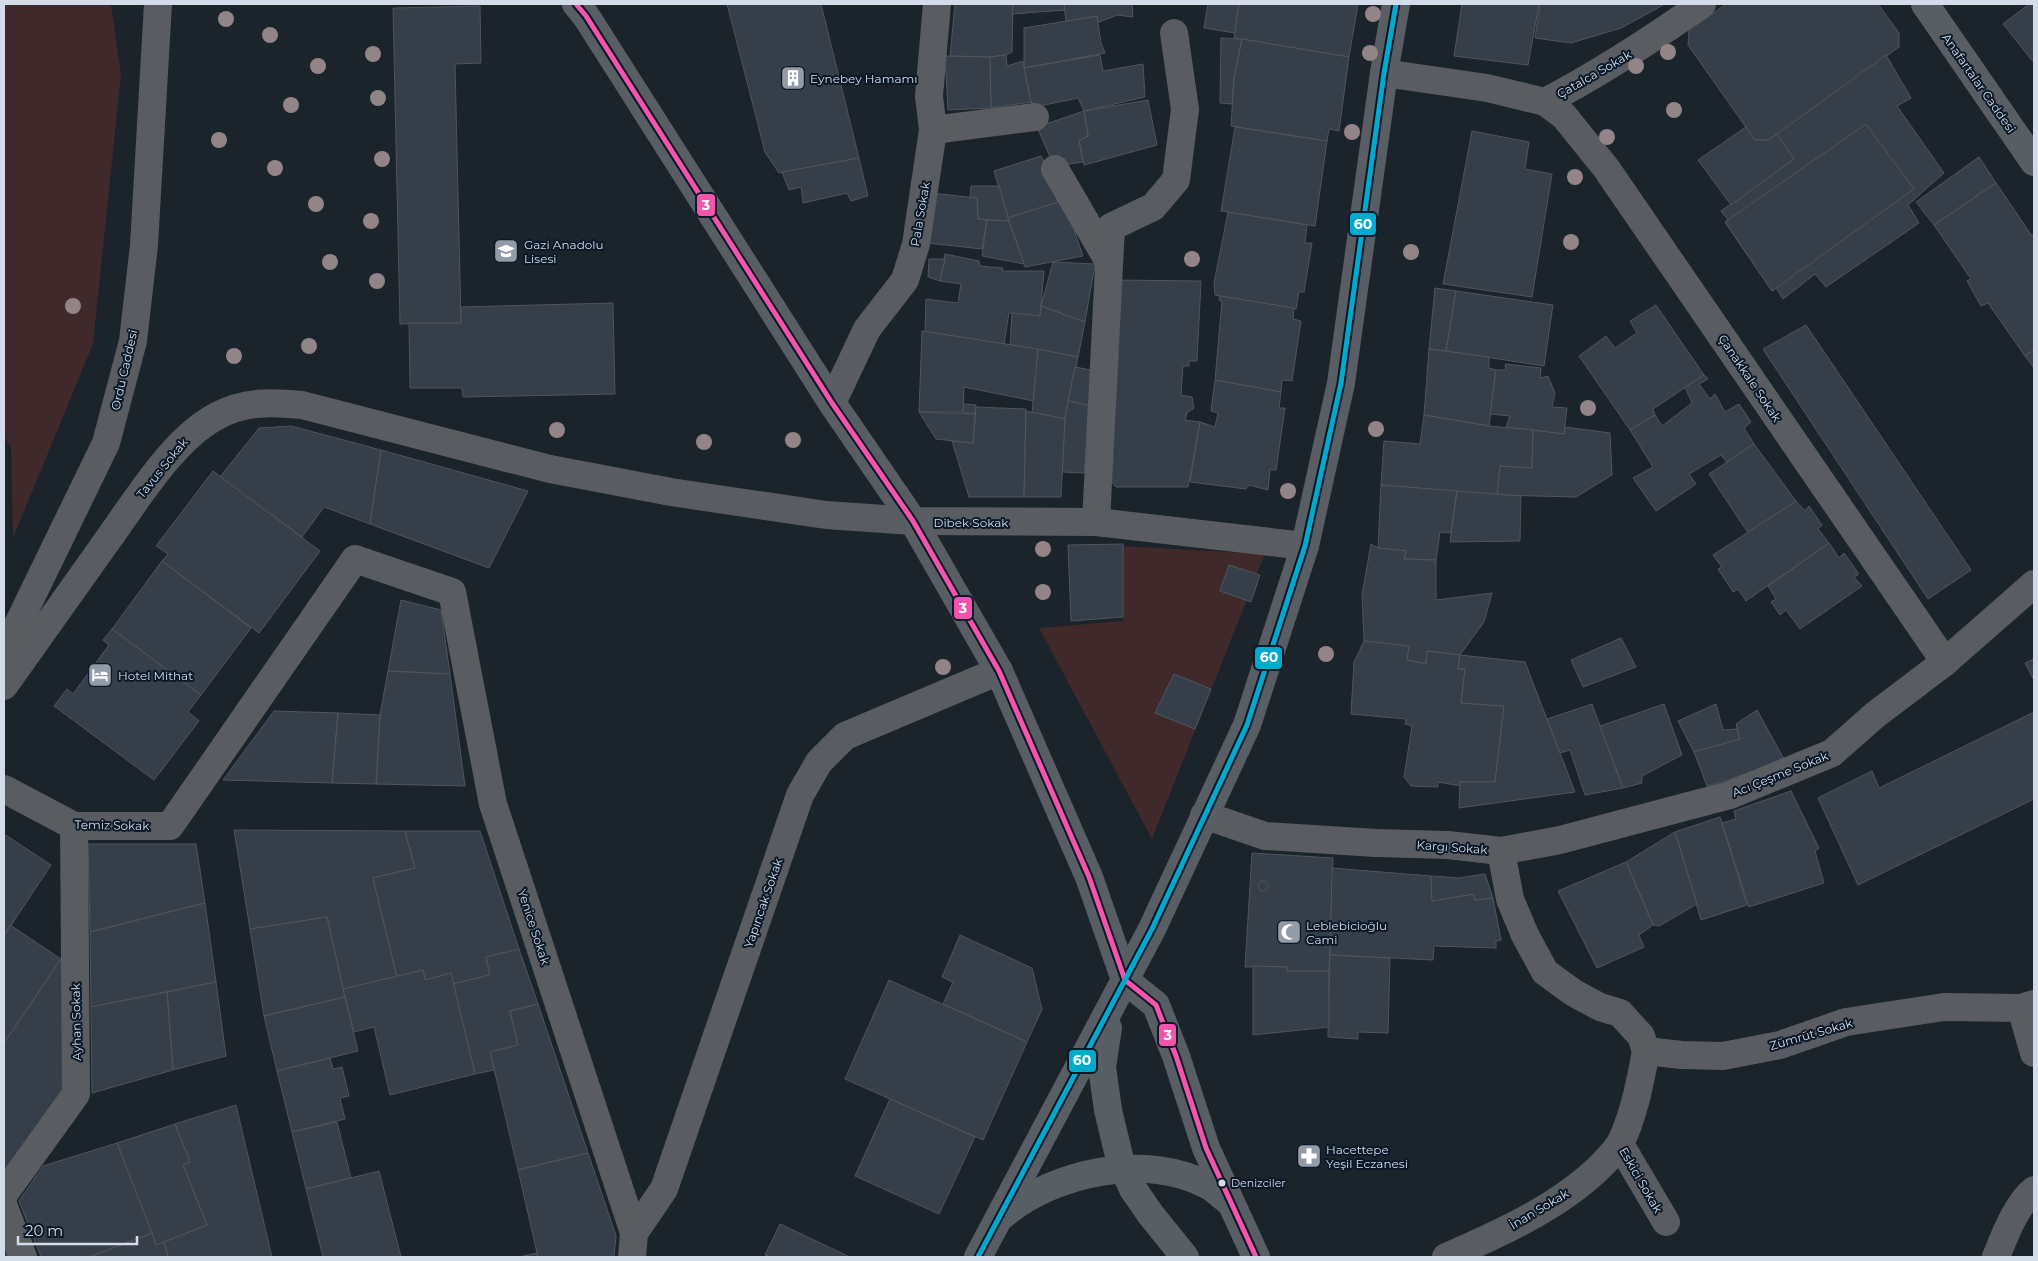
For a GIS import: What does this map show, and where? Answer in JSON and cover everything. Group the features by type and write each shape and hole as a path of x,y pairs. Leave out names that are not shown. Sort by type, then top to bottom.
{"main road":[{"path":"576,4 601,39 832,403 912,521 999,671 1089,877 1125,980 1156,1005 1176,1056 1206,1148 1256,1257"},
{"path":"978,1257 1152,929 1247,725 1305,546 1341,382 1384,73 1396,4"},
{"name":"Anafartalar Caddesi","path":"1925,4 2034,162"},
{"path":"1125,980 1106,1035 1102,1067 1108,1110 1120,1160 1133,1189 1185,1257"},
{"path":"1000,1218 1018,1202 1042,1190 1083,1174 1109,1170 1144,1169 1182,1175 1209,1186 1230,1202"}],"street":[{"name":"Ordu Caddesi","path":"4,653 106,444 133,341 144,245 158,4"},
{"name":"Pala Sokak","path":"832,403 867,329 905,280 916,244 933,130 929,96 937,4"},
{"name":"Çatalca Sokak","path":"1384,73 1487,88 1545,102 1640,48 1702,4"},
{"path":"1096,522 1111,227 1153,207 1176,180 1185,109 1174,33"},
{"name":"Çanakkale Sokak","path":"1545,102 1564,116 1606,168 1945,662"},
{"path":"933,130 1035,117"},
{"path":"1056,169 1090,226 1109,263"},
{"name":"Tavus Sokak","path":"4,686 155,474 190,434 216,416 241,405 269,402 302,404 550,469"},
{"name":"Dibek Sokak","path":"550,469 671,492 809,512 912,521 1096,522 1305,546"},
{"name":"Temiz Sokak","path":"4,789 74,826 170,826 355,559 452,592"},
{"name":"Acı Çeşme Sokak","path":"1501,851 1560,840 1730,795 1832,753 1945,662 2034,584"},
{"name":"Yenice Sokak","path":"452,592 493,804 633,1245"},
{"name":"Yapıncak Sokak","path":"633,1245 664,1189 800,795 819,762 845,736 999,671"},
{"name":"Kargı Sokak","path":"1204,815 1266,836 1376,843 1448,845 1501,851 1510,899 1525,935 1546,972 1574,993 1600,1007 1620,1014 1641,1036 1646,1051"},
{"name":"Ayhan Sokak","path":"4,1194 76,1094 74,826"},
{"path":"2028,1006 2034,1052"},
{"name":"Zümrüt Sokak","path":"1646,1051 1682,1055 1723,1056 1780,1045 1846,1022 1944,1007 2028,1006"},
{"name":"Eskici Sokak","path":"1646,1051 1634,1108 1620,1144 1666,1222"},
{"name":"İnan Sokak","path":"1446,1257 1479,1243 1545,1208 1598,1170 1620,1144"},
{"path":"1996,1257 2027,1196 2034,1190"},
{"path":"4,1207 23,1257"}],"shaded area":[{"path":"4,4 111,4 121,75 93,344 13,538 11,448 4,436"},
{"path":"1123,546 1265,554 1152,839 1039,628 1123,621"}],"building":[{"name":"Eynebey Hamamı","path":"727,4 821,4 859,158 779,173 765,152"},
{"path":"955,4 1013,4 1012,52 1006,55 990,57 950,56"},
{"path":"1013,4 1064,4 1065,10 1012,14"},
{"path":"1064,4 1132,4 1133,17 1117,15 1097,23 1097,16 1066,22"},
{"path":"1208,4 1239,4 1235,33 1204,28"},
{"path":"1239,4 1358,4 1349,57 1234,38"},
{"path":"1462,4 1539,4 1528,65 1454,56"},
{"path":"1540,4 1665,4 1621,28 1571,43 1535,38"},
{"path":"1726,4 1878,4 1899,33 1899,47 1769,140 1755,140 1688,45 1689,31"},
{"path":"2029,4 2034,4 2034,63 2003,24"},
{"path":"480,6 481,63 455,64 461,323 400,324 393,8"},
{"path":"1097,16 1101,43 1105,53 1024,68 1024,28"},
{"path":"1221,38 1242,39 1234,79 1232,104 1220,103"},
{"path":"1242,39 1349,57 1339,131 1329,129 1327,141 1231,126 1234,79"},
{"path":"1006,55 1007,66 1023,61 1031,102 991,108 990,57"},
{"path":"1100,55 1103,71 1143,64 1145,97 1084,111 1078,98 1035,107 1031,102 1024,68"},
{"path":"1886,55 1911,98 1897,106 1944,173 1908,205 1919,223 1826,287 1815,274 1783,299 1776,288 1772,291 1725,222 1728,220 1721,211 1794,159 1777,134"},
{"path":"945,56 990,57 991,108 948,110"},
{"path":"1148,100 1157,145 1084,165 1079,141 1088,136 1084,111"},
{"path":"1084,111 1088,136 1079,141 1083,162 1054,166 1037,127"},
{"path":"1866,124 1914,189 1772,291 1725,222"},
{"path":"1235,127 1327,141 1315,226 1221,211"},
{"path":"1746,127 1755,140 1769,140 1777,134 1794,159 1731,205 1698,160"},
{"path":"1472,131 1529,142 1525,169 1552,174 1532,297 1443,284"},
{"path":"1041,156 1064,196 1064,200 1008,218 994,171"},
{"path":"1979,157 1996,183 1934,225 1916,202"},
{"path":"859,158 868,196 851,201 847,193 803,203 801,187 789,190 782,172"},
{"path":"1996,183 2032,236 2034,235 2034,350 2025,356 1988,303 1981,306 1967,281 1971,279 1934,225"},
{"path":"971,186 999,186 1009,221 978,219 977,198 970,197"},
{"path":"931,193 977,198 978,219 987,220 982,249 927,243"},
{"path":"1064,200 1083,256 1025,267 1008,218"},
{"path":"1228,212 1307,225 1305,243 1312,243 1304,292 1299,292 1296,309 1215,295 1214,283"},
{"path":"987,220 1009,221 1024,264 982,256"},
{"path":"945,254 979,261 980,266 1003,268 1002,271 1044,271 1040,316 1009,313 1004,344 925,332 926,299 958,303 961,284 940,281"},
{"path":"929,259 945,259 940,281 928,277"},
{"path":"1053,262 1095,264 1085,322 1041,306"},
{"path":"1113,280 1201,281 1197,361 1189,361 1189,366 1183,366 1181,395 1192,397 1194,408 1187,413 1185,420 1200,422 1188,487 1116,487 1107,477"},
{"path":"1435,288 1456,291 1446,351 1429,349"},
{"path":"1456,291 1553,305 1544,366 1446,351"},
{"path":"1220,296 1294,308 1293,319 1301,321 1292,381 1282,380 1281,392 1215,380 1222,301 1219,300"},
{"path":"613,303 615,394 463,397 462,388 410,388 409,323 461,323 461,307"},
{"path":"1656,305 1704,375 1653,409 1655,415 1630,430 1579,356 1606,336 1615,348 1637,333 1630,321"},
{"path":"1041,306 1085,322 1078,357 1010,345 1012,313 1040,316"},
{"path":"1806,325 1971,570 1928,599 1763,349"},
{"path":"922,331 1038,349 1034,401 964,387 963,412 919,412"},
{"path":"1038,349 1078,357 1065,419 1032,413"},
{"path":"1429,349 1489,357 1489,368 1496,370 1489,426 1424,415"},
{"path":"2034,350 2034,368 2025,356"},
{"path":"1505,364 1541,368 1540,378 1548,376 1555,393 1552,407 1567,408 1564,434 1506,427 1510,416 1490,414 1496,370 1506,370"},
{"path":"1075,367 1096,371 1092,406 1068,401"},
{"path":"1704,375 1708,379 1699,384 1710,399 1715,394 1725,412 1739,404 1751,422 1744,428 1754,444 1727,462 1721,455 1689,474 1696,484 1656,511 1633,478 1653,467 1630,430 1655,415 1662,426 1692,403 1685,387"},
{"path":"1215,380 1281,392 1279,408 1285,408 1276,470 1270,470 1268,490 1249,485 1246,489 1190,482 1200,422 1215,427 1218,413 1211,411"},
{"path":"1068,401 1092,406 1084,473 1062,472"},
{"path":"964,404 976,405 975,414 963,412"},
{"path":"976,407 1026,409 1024,497 969,497 952,441 973,443"},
{"path":"1026,411 1065,419 1061,497 1024,497"},
{"path":"919,412 975,414 973,443 936,439"},
{"path":"1424,415 1489,426 1533,430 1532,468 1500,466 1497,495 1381,485 1384,441 1420,444"},
{"path":"291,426 381,450 370,524 324,507 302,537 220,477 259,428"},
{"path":"1565,427 1610,433 1612,475 1576,497 1497,495 1500,466 1532,468 1533,430 1564,434"},
{"path":"1754,444 1796,501 1748,533 1709,474"},
{"path":"381,450 528,491 489,568 370,524"},
{"path":"213,471 320,551 259,633 162,561 168,554 156,546"},
{"path":"1381,485 1457,491 1451,533 1440,532 1436,560 1404,559 1406,551 1378,548"},
{"path":"1457,491 1521,496 1520,541 1450,542"},
{"path":"1796,501 1805,511 1809,506 1822,525 1818,529 1829,543 1746,601 1738,589 1733,592 1718,569 1722,567 1713,555"},
{"path":"1829,543 1839,558 1844,553 1859,574 1854,577 1862,586 1800,629 1786,610 1780,615 1771,602 1776,599 1768,586"},
{"path":"1123,544 1123,617 1071,621 1068,545"},
{"path":"1371,544 1378,548 1406,551 1404,559 1436,560 1436,600 1492,593 1484,622 1460,655 1427,651 1426,664 1407,660 1409,646 1364,641 1362,595"},
{"path":"162,561 251,628 201,695 112,629"},
{"path":"1229,565 1260,575 1251,602 1220,591"},
{"path":"401,600 441,610 450,674 388,671"},
{"path":"112,629 201,695 188,712 199,721 154,780 54,706 67,689 73,694 109,645 103,640"},
{"path":"1621,638 1636,667 1583,687 1571,660"},
{"path":"1364,641 1409,646 1407,660 1426,664 1427,651 1460,655 1458,669 1465,669 1461,703 1504,706 1495,782 1460,782 1461,786 1438,782 1438,787 1411,786 1404,777 1412,726 1405,724 1406,719 1351,714 1354,662"},
{"path":"1460,655 1525,662 1575,792 1459,808 1460,782 1495,782 1504,706 1461,703 1465,669 1458,669"},
{"path":"2034,659 2034,680 2025,663"},
{"path":"388,671 450,674 465,786 376,784 380,715"},
{"path":"1174,674 1211,689 1195,729 1155,713"},
{"path":"1592,704 1623,788 1585,795 1570,750 1560,753 1547,719"},
{"path":"1664,704 1682,755 1642,776 1642,783 1623,788 1600,726"},
{"path":"1716,704 1723,730 1737,729 1740,739 1694,752 1678,721"},
{"path":"1757,710 1784,759 1732,779 1707,786 1694,752 1740,739 1736,724"},
{"path":"274,711 338,713 332,783 223,780"},
{"path":"2034,712 2034,799 1858,885 1818,798 1872,771 1879,788"},
{"path":"338,713 380,715 376,784 332,783"},
{"path":"1791,791 1819,848 1815,851 1824,883 1749,907 1722,823 1736,819 1734,811"},
{"path":"1720,817 1747,905 1701,920 1675,832"},
{"path":"234,830 405,831 415,868 373,878 397,977 343,989 327,917 250,929"},
{"path":"405,831 480,831 519,949 486,957 490,975 453,984 451,973 425,980 423,970 397,977 373,878 415,868"},
{"path":"1675,832 1697,904 1659,926 1653,925 1626,862"},
{"path":"4,834 51,865 4,936"},
{"path":"88,844 196,844 205,903 90,932"},
{"name":"Leblebicioğlu Cami","path":"1252,853 1333,858 1329,971 1287,971 1287,967 1245,967"},
{"path":"1626,862 1653,925 1639,935 1644,947 1597,968 1558,891"},
{"path":"1332,868 1431,876 1432,901 1474,894 1475,900 1493,898 1501,940 1496,941 1496,948 1434,946 1433,960 1330,955"},
{"path":"1485,874 1493,898 1475,900 1474,894 1432,901 1431,876 1459,878"},
{"path":"1261,881 1265,881 1268,886 1267,890 1261,891 1258,888 1258,884"},
{"path":"205,903 216,982 91,1007 90,932"},
{"path":"327,917 345,997 264,1016 250,929"},
{"path":"10,925 61,959 4,1043 4,936"},
{"path":"960,935 1032,968 1042,1009 1027,1042 943,1004 953,982 942,977"},
{"path":"519,949 538,1004 510,1011 518,1045 490,1052 494,1070 475,1074 453,984 490,975 486,957"},
{"path":"1330,955 1390,958 1388,1033 1358,1032 1358,1039 1328,1037"},
{"path":"61,959 64,1088 4,1173 4,1043"},
{"path":"1253,966 1287,967 1287,971 1329,971 1329,1027 1253,1035"},
{"path":"423,970 425,980 451,973 475,1074 390,1095 374,1027 354,1032 343,989"},
{"path":"889,980 1027,1042 983,1140 845,1079"},
{"path":"216,982 226,1056 173,1070 167,992"},
{"path":"167,992 173,1070 92,1093 91,1007"},
{"path":"345,997 358,1051 277,1071 264,1016"},
{"path":"538,1004 588,1153 518,1170 490,1052 518,1045 510,1011"},
{"path":"330,1058 333,1069 342,1067 349,1096 340,1098 345,1119 292,1132 277,1071"},
{"path":"890,1099 975,1137 939,1214 855,1176"},
{"path":"236,1105 272,1257 168,1257 164,1242 207,1225 183,1165 190,1162 175,1124"},
{"path":"337,1122 351,1178 306,1189 292,1132"},
{"path":"175,1124 190,1162 183,1165 207,1225 156,1245 117,1143"},
{"path":"117,1143 152,1233 89,1257 41,1257 19,1201 43,1166"},
{"path":"588,1153 616,1236 614,1257 538,1257 518,1170"},
{"path":"379,1171 401,1257 323,1257 306,1189"},
{"path":"780,1224 850,1257 771,1257 765,1255"},
{"path":"152,1233 156,1245 164,1242 168,1257 89,1257"},
{"path":"4,1242 10,1257 4,1257"},
{"path":"537,1253 538,1257 519,1257"}],"transit line":[{"name":"3","path":"576,4 586,16 832,403 913,521 999,671 1089,877 1125,980 1156,1005 1176,1056 1206,1148 1256,1257"},
{"name":"60","path":"978,1257 1152,929 1247,725 1305,546 1341,383 1384,73 1396,4"}],"place":[{"name":"Eynebey Hamamı","path":"793,78"},
{"name":"Gazi Anadolu Lisesi","path":"506,251"},
{"name":"Hotel Mithat","path":"100,675"},
{"name":"Leblebicioğlu Cami","path":"1289,932"},
{"name":"Hacettepe Yeşil Eczanesi","path":"1309,1156"},
{"name":"Denizciler","path":"1222,1183"}]}
